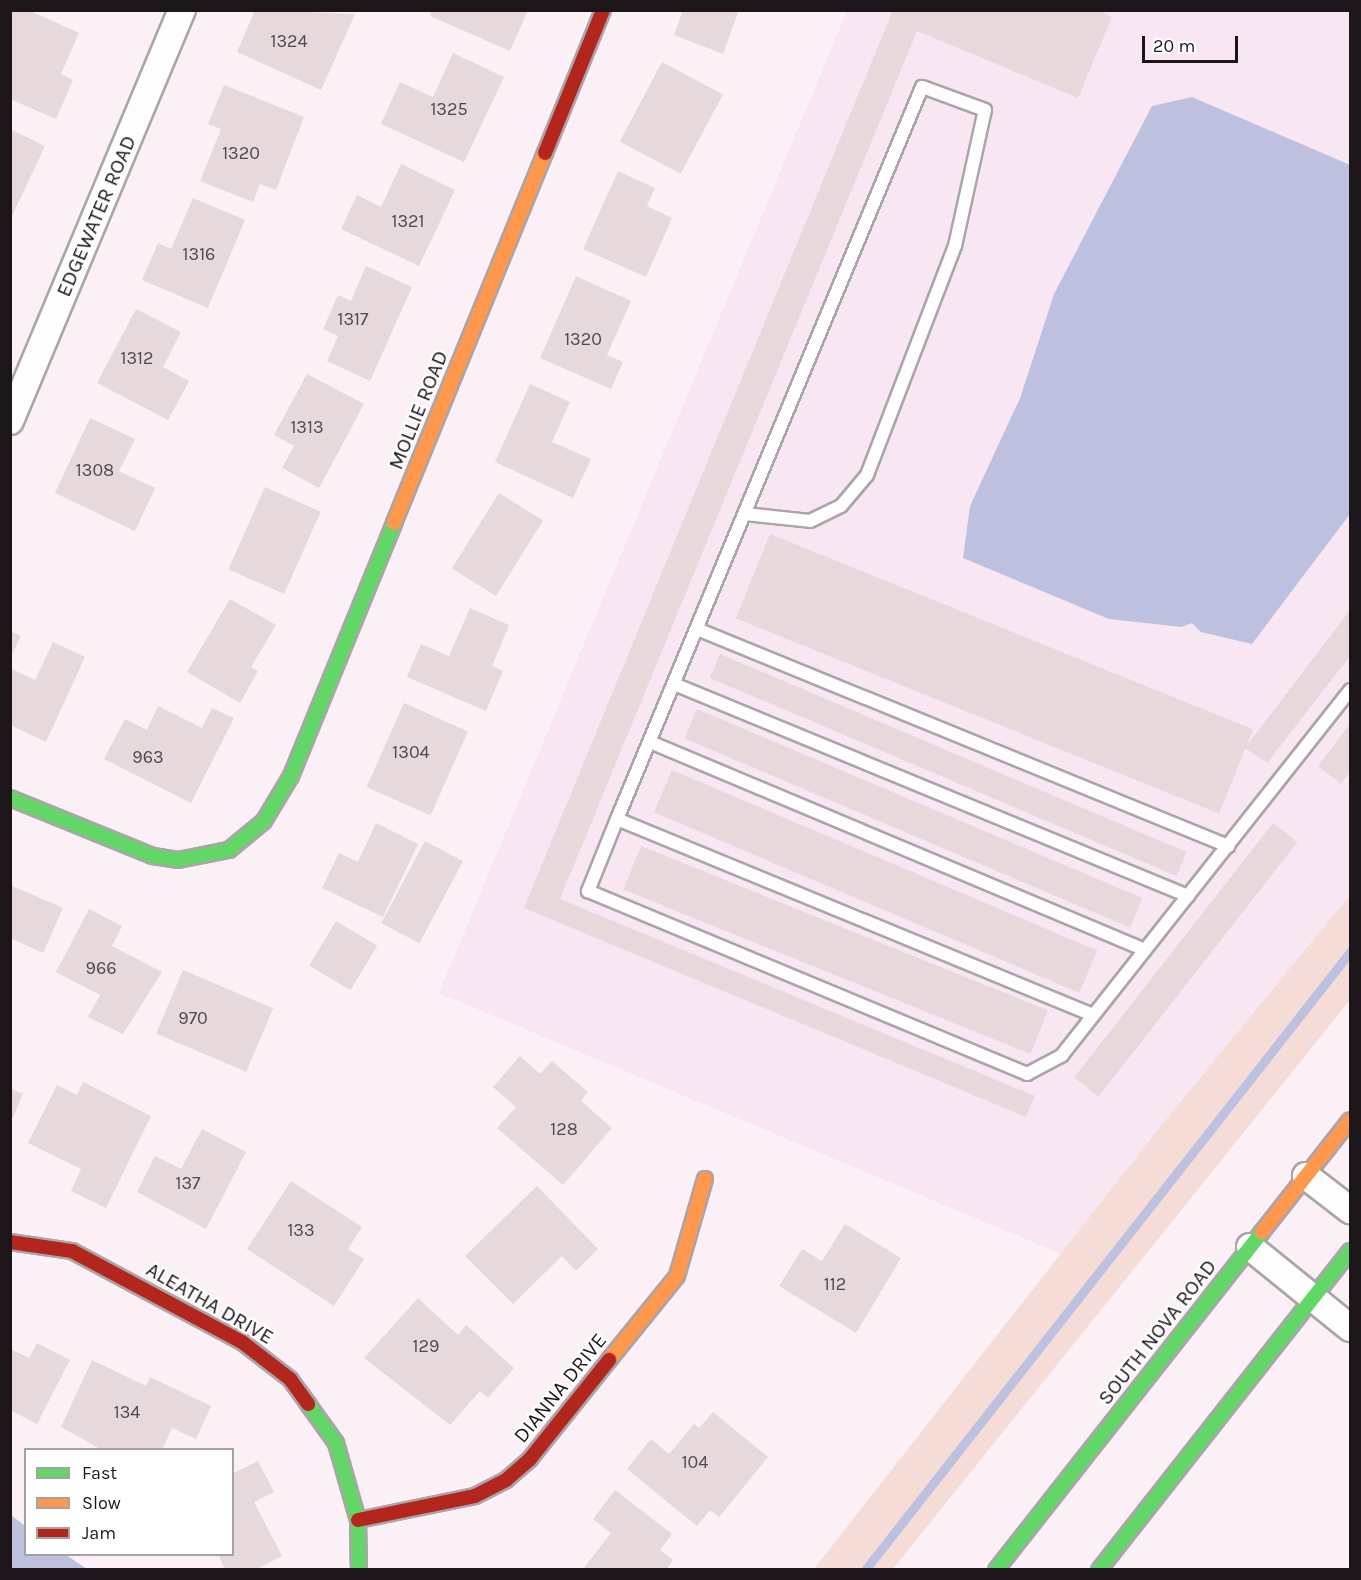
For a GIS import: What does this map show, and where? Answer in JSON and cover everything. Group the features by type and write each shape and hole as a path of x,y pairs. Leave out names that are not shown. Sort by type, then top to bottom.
{"street":[{"name":"EDGEWATER ROAD","path":"10,421 182,10"},
{"name":"MOLLIE ROAD","path":"10,798 153,856 178,860 228,850 264,821 291,776 603,10"},
{"name":"SOUTH NOVA ROAD","path":"996,1569 1350,1120"},
{"path":"1306,1176 1350,1210"},
{"name":"DIANNA DRIVE","path":"358,1520 475,1496 506,1480 530,1459 677,1276 705,1179"},
{"name":"ALEATHA DRIVE","path":"10,1242 72,1251 267,1358 324,1420 358,1520 359,1569"},
{"path":"1250,1247 1350,1328"},
{"path":"1099,1569 1350,1251"}],"lane":[{"path":"745,514 810,521 841,506 867,474 955,246 985,110 922,87 588,891 1027,1074 1062,1055 1350,690"},
{"path":"697,629 1228,846"},
{"path":"674,684 1188,896"},
{"path":"650,742 1145,950"},
{"path":"617,819 1093,1016"}],"shaded area":[{"path":"847,11 1350,11 1350,165 1304,146 1054,295 964,558 1109,619 1192,623 1252,644 1350,514 1350,895 1061,1254 439,993"},
{"path":"1350,895 1350,1000 893,1569 814,1569 1156,1132"}],"water":[{"path":"1192,97 1350,165 1350,514 1252,644 1201,632 1192,623 1181,627 1109,619 963,558 970,506 1020,398 1054,294 1152,106"},
{"path":"11,1515 24,1525 24,1556 68,1556 87,1569 11,1569"}],"building":[{"path":"11,10 28,10 79,33 61,74 73,80 56,119 10,99"},
{"path":"255,10 355,14 321,90 237,52"},
{"path":"432,10 528,10 510,51 430,16"},
{"path":"683,10 739,10 723,54 674,35"},
{"path":"893,10 1097,10 1112,17 1078,98 917,31 560,899 1035,1096 1026,1117 524,908"},
{"path":"453,53 504,77 464,162 381,124 400,82 433,97"},
{"path":"662,62 723,94 681,174 620,141"},
{"path":"224,85 304,117 276,190 260,184 253,202 200,181 221,129 208,124"},
{"path":"10,129 45,146 10,220"},
{"path":"401,164 455,190 419,266 341,229 357,195 381,207"},
{"path":"618,171 655,188 647,206 672,218 646,277 583,249"},
{"path":"193,198 245,220 208,308 142,280 158,243 171,249"},
{"path":"366,266 412,287 370,381 327,361 338,336 323,329 338,295 351,301"},
{"path":"576,276 631,301 607,355 623,362 611,389 540,358"},
{"path":"136,309 181,332 163,367 189,381 168,420 97,383"},
{"path":"307,374 364,404 319,488 282,468 294,446 274,435"},
{"path":"530,384 570,402 552,442 591,459 573,498 495,462"},
{"path":"90,418 135,439 119,471 155,488 135,531 55,493"},
{"path":"265,487 321,512 284,594 228,569"},
{"path":"499,493 543,521 496,596 452,568"},
{"path":"770,534 1253,729 1219,814 736,618"},
{"path":"230,599 276,625 251,667 258,671 240,703 187,672"},
{"path":"470,608 509,625 492,666 503,671 486,711 407,677 421,644 449,656"},
{"path":"1350,610 1350,656 1267,763 1245,748"},
{"path":"10,631 21,636 10,658"},
{"path":"53,642 85,657 46,742 10,725 10,668 35,680"},
{"path":"720,654 1187,852 1177,876 710,678"},
{"path":"404,703 468,731 431,816 367,787"},
{"path":"158,706 202,728 212,708 234,718 191,803 104,759 125,719 147,730"},
{"path":"697,709 1143,898 1130,928 684,738"},
{"path":"1350,724 1350,772 1341,784 1318,766"},
{"path":"672,770 1097,951 1079,993 654,812"},
{"path":"376,823 418,844 383,917 322,888 339,853 358,862"},
{"path":"1273,823 1297,842 1099,1097 1074,1078"},
{"path":"425,841 463,861 419,943 381,923"},
{"path":"641,846 1048,1010 1030,1054 623,890"},
{"path":"10,885 63,908 43,953 10,938"},
{"path":"89,909 122,926 112,946 162,972 123,1034 88,1017 100,995 56,972"},
{"path":"336,921 377,946 350,990 309,966"},
{"path":"183,970 273,1008 246,1072 156,1034"},
{"path":"520,1056 540,1074 552,1061 588,1092 581,1101 612,1128 563,1185 497,1128 516,1107 493,1087"},
{"path":"83,1082 151,1116 106,1208 71,1191 81,1169 28,1143 57,1085 77,1095"},
{"path":"10,1088 23,1094 10,1124"},
{"path":"202,1129 246,1152 206,1229 137,1192 155,1156 181,1169"},
{"path":"291,1181 362,1227 348,1249 364,1259 334,1306 247,1249"},
{"path":"537,1186 598,1249 576,1271 562,1256 513,1304 465,1256"},
{"path":"845,1224 901,1258 856,1333 779,1286 802,1249 822,1261"},
{"path":"418,1298 458,1335 466,1325 514,1368 488,1398 480,1391 450,1425 364,1358"},
{"path":"37,1343 70,1360 37,1424 10,1410 10,1349 29,1358"},
{"path":"92,1360 146,1386 150,1377 211,1406 196,1439 172,1428 163,1448 98,1448 61,1427"},
{"path":"713,1412 768,1457 719,1517 710,1510 697,1526 627,1469 651,1439 669,1454 694,1424 699,1428"},
{"path":"258,1461 274,1492 254,1502 282,1556 255,1570 225,1570 219,1556 234,1556 234,1473"},
{"path":"615,1490 672,1534 660,1550 673,1560 666,1570 582,1570 611,1533 593,1519"}],"waterway":[{"path":"865,1570 1350,952"}],"traffic: fast":[{"path":"10,798 153,856 178,860 229,850 264,821 291,776 394,523"},
{"path":"996,1570 1262,1232"},
{"path":"1099,1570 1350,1251"},
{"path":"308,1404 336,1443 358,1520 359,1570"}],"traffic: slow":[{"path":"394,523 545,153"},
{"path":"1262,1232 1350,1120"},
{"path":"609,1360 677,1276 705,1179"}],"traffic: jam":[{"path":"545,153 603,10"},
{"path":"10,1242 72,1251 242,1342 290,1379 308,1404"},
{"path":"358,1520 475,1496 506,1480 530,1459 609,1360"}]}
